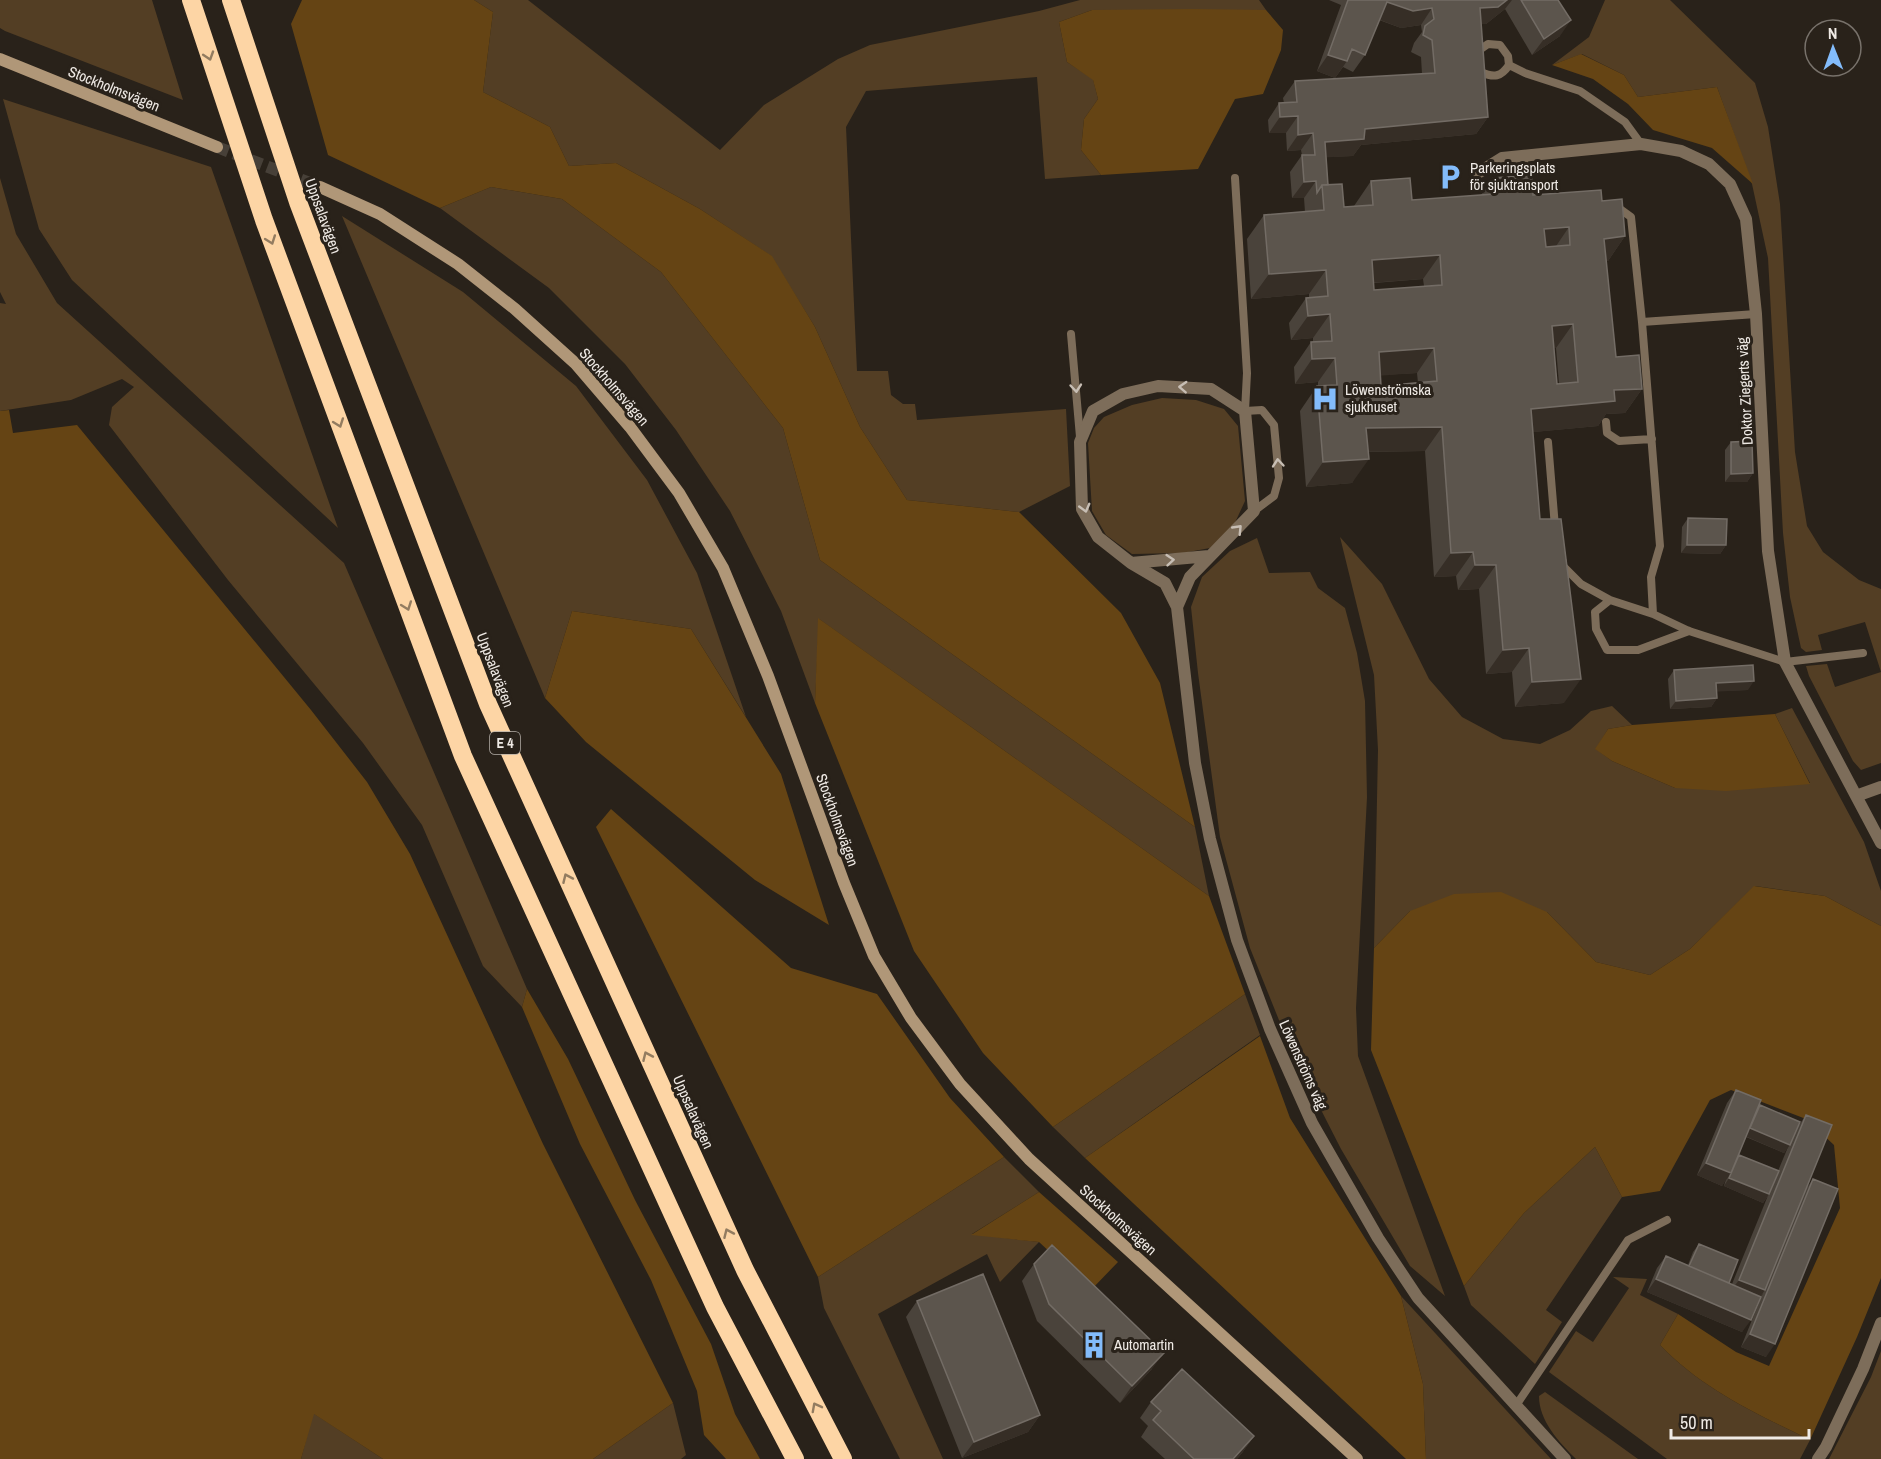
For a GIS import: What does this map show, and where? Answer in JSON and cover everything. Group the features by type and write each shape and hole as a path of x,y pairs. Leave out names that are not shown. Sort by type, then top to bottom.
{"highway":[{"path":"191,0 264,220 463,756 715,1307 795,1459"},
{"name":"Uppsalavägen","path":"231,0 298,202 488,704 745,1270 843,1459"}],"street":[{"name":"Stockholmsvägen","path":"0,59 217,147"},
{"name":"Doktor Ziegerts väg","path":"1478,173 1502,158 1641,144 1681,151 1709,164 1730,184 1746,219 1756,314 1768,551 1785,662 1881,843"},
{"name":"Stockholmsvägen","path":"320,187 380,214 458,264 514,309 576,364 630,426 679,493 723,568 768,676 844,884 874,956 911,1018 960,1084 1029,1159 1357,1459"},
{"name":"Löwenströms väg","path":"1245,411 1211,389 1158,386 1123,394 1093,411 1080,442 1082,509 1098,537 1131,563 1165,583 1177,607 1196,763 1210,839 1237,940 1270,1029 1312,1123 1378,1238 1418,1298 1565,1459"},
{"path":"1177,607 1190,577 1254,511 1245,411"},
{"path":"1131,563 1209,556"},
{"path":"1856,796 1881,787"},
{"path":"1818,1459 1863,1369 1881,1323"}],"lane":[{"path":"1488,44 1500,45 1508,56 1509,65 1503,74 1492,77 1481,72 1476,62 1478,51 1488,44"},
{"path":"1509,65 1525,73 1580,91 1625,122 1641,144"},
{"path":"1524,155 1526,190"},
{"path":"1235,178 1246,363 1245,411 1262,410 1275,425 1279,478 1274,496 1254,511"},
{"path":"1610,209 1620,209 1631,217 1660,546 1651,577 1653,614"},
{"path":"1642,322 1756,314"},
{"path":"1071,334 1080,442"},
{"path":"1606,422 1607,434 1619,441 1652,439"},
{"path":"1548,442 1555,531"},
{"path":"1561,554 1563,566 1581,584 1610,600 1653,614 1689,632 1785,662 1863,653"},
{"path":"1610,600 1595,612 1596,629 1607,650 1638,650 1689,632"},
{"path":"1517,1404 1628,1240 1667,1220"}],"shaded area":[{"path":"0,0 152,0 183,100 5,31 0,28"},
{"path":"302,0 474,0 493,12 483,92 550,127 569,166 616,163 700,209 772,256 815,327 860,427 907,500 1019,512 1121,613 1160,683 1195,827 820,560 783,428 661,272 562,199 491,187 440,208 328,155 291,24"},
{"path":"474,0 528,0 720,150 764,105 838,59 870,45 1039,11 1080,0 1259,0 1266,10 1092,10 1059,22 1067,62 1093,79 1098,99 1084,119 1081,150 1101,175 1045,179 1037,77 866,91 846,127 857,371 888,371 891,395 903,404 915,404 917,420 1066,409 1070,486 1019,512 907,500 860,427 815,327 771,256 700,209 616,163 569,166 550,127 483,92 493,12"},
{"path":"1605,0 1670,0 1755,83 1768,127 1780,204 1795,452 1807,526 1823,552 1859,580 1881,589 1881,672 1865,622 1818,635 1822,650 1806,652 1801,648 1790,597 1783,533 1768,258 1752,184 1717,87 1638,97 1624,75 1582,54 1552,65 1589,37"},
{"path":"1092,10 1266,10 1283,30 1281,50 1263,94 1235,99 1198,169 1101,175 1081,150 1084,119 1098,99 1093,80 1067,62 1059,22"},
{"path":"1581,54 1624,75 1638,97 1717,87 1753,184 1712,148 1653,130 1628,104 1593,79 1552,65"},
{"path":"3,99 211,167 338,528 72,280 39,229"},
{"path":"0,178 16,234 57,303 344,563 527,989 522,1007 483,966 422,825 363,743 228,580 109,425 112,407 134,387 122,379 71,400 0,411 0,303 6,304 0,292"},
{"path":"491,187 562,199 661,272 783,428 820,560 1195,827 1209,896 819,619 815,703 781,611 730,511 676,430 625,364 549,288 440,208"},
{"path":"342,216 463,292 576,386 647,480 697,573 746,717 691,629 572,611 545,698"},
{"path":"1162,398 1196,400 1224,409 1238,426 1245,501 1233,527 1210,548 1183,553 1132,554 1106,535 1092,511 1088,443 1094,428 1104,417 1132,405"},
{"path":"9,410 13,433 77,425 311,710 367,782 410,854 543,1144 673,1403 593,1459 383,1459 314,1414 301,1459 0,1459 0,411"},
{"path":"1340,537 1382,584 1429,679 1462,717 1503,739 1540,744 1570,730 1591,711 1612,706 1632,725 1608,729 1596,749 1612,761 1675,788 1810,783 1775,714 1792,708 1864,842 1881,891 1881,926 1825,896 1755,886 1690,949 1650,975 1596,962 1547,912 1410,911 1374,948 1378,750 1374,675"},
{"path":"1257,538 1269,573 1310,572 1318,588 1345,608 1357,653 1365,701 1367,797 1356,1008 1358,1056 1445,1296 1410,1266 1341,1149 1293,1055 1250,948 1220,837 1191,607 1202,577 1230,551"},
{"path":"572,611 691,629 781,774 829,925 755,880 586,742 545,698"},
{"path":"818,618 1209,896 1245,994 1053,1127 983,1053 914,951 815,703"},
{"path":"1827,664 1835,687 1881,672 1881,763 1861,770 1853,761 1806,666"},
{"path":"1775,714 1810,784 1726,791 1675,788 1612,761 1595,749 1608,729 1632,725"},
{"path":"611,809 791,968 877,994 950,1098 1004,1157 818,1277 596,827"},
{"path":"1754,886 1825,896 1881,926 1881,1278 1810,1440 1712,1388 1676,1361 1660,1345 1678,1314 1736,1352 1769,1366 1840,1208 1834,1145 1806,1119 1731,1090 1710,1100 1660,1191 1622,1197 1595,1147 1524,1213 1464,1286 1371,1050 1374,948 1410,911 1454,894 1501,892 1547,912 1596,962 1650,975 1690,949"},
{"path":"527,989 568,1059 635,1200 711,1344 735,1414 760,1459 726,1459 704,1435 697,1391 651,1280 580,1144 522,1007"},
{"path":"1245,994 1260,1035 1085,1158 1053,1127"},
{"path":"1260,1036 1290,1118 1401,1296 1423,1384 1426,1459 1406,1459 1085,1158"},
{"path":"1595,1147 1622,1197 1546,1310 1562,1322 1535,1364 1471,1305 1464,1286 1524,1213"},
{"path":"1004,1157 1039,1192 972,1234 1039,1242 1000,1282 987,1254 878,1314 943,1459 900,1459 824,1308 818,1277"},
{"path":"1039,1192 1118,1262 1091,1290 1039,1242 971,1235"},
{"path":"1613,1277 1647,1279 1640,1295 1678,1314 1660,1345 1676,1361 1712,1388 1810,1440 1800,1459 1667,1459 1549,1372 1576,1331 1593,1342 1629,1288"},
{"path":"1401,1296 1551,1459 1426,1459 1423,1384"},
{"path":"1881,1351 1881,1459 1829,1459 1871,1377"},
{"path":"1545,1392 1638,1459 1576,1459 1557,1438 1542,1414 1539,1396"},
{"path":"673,1403 686,1455 681,1459 593,1459"},
{"path":"313,1413 383,1459 301,1459"}],"building":[{"path":"1348,0 1507,0 1498,7 1480,8 1488,117 1365,129 1364,139 1325,142 1328,185 1322,185 1317,193 1316,181 1304,182 1302,155 1315,155 1313,133 1298,135 1298,116 1280,117 1279,103 1297,102 1295,81 1435,73 1432,40 1423,35 1425,26 1434,19 1432,8 1413,11 1387,2 1365,55 1352,49 1347,61 1328,55"},
{"path":"1521,0 1558,0 1571,20 1544,39"},
{"path":"1532,175 1533,195 1601,190 1602,201 1622,199 1625,236 1604,239 1616,357 1639,355 1642,389 1614,390 1615,401 1531,409 1540,519 1561,519 1581,679 1532,682 1529,648 1503,650 1496,565 1475,565 1473,552 1451,553 1442,427 1366,428 1369,459 1323,462 1317,386 1337,385 1335,358 1312,359 1311,342 1332,341 1330,314 1308,316 1306,298 1328,296 1326,270 1269,274 1264,215 1324,210 1322,185 1342,184 1344,207 1373,205 1371,181 1410,178 1412,200 1494,194 1493,178","holes":["1569,227 1570,245 1546,247 1544,229","1440,255 1442,285 1374,290 1372,260","1573,324 1578,382 1557,384 1552,326","1434,348 1437,381 1381,386 1379,352"]},
{"path":"1752,441 1753,473 1731,474 1731,442"},
{"path":"1688,518 1727,519 1726,545 1687,545"},
{"path":"1753,665 1754,681 1716,683 1717,698 1676,701 1674,670"},
{"path":"1736,1090 1761,1100 1731,1173 1706,1163"},
{"path":"1760,1105 1800,1122 1790,1145 1750,1128"},
{"path":"1806,1115 1832,1125 1765,1290 1739,1280"},
{"path":"1739,1155 1779,1171 1769,1194 1729,1178"},
{"path":"1813,1179 1838,1189 1775,1344 1750,1334"},
{"path":"1699,1244 1738,1260 1729,1283 1689,1266"},
{"path":"1052,1245 1164,1353 1132,1386 1049,1304 1034,1264"},
{"path":"1666,1256 1761,1297 1751,1320 1656,1279"},
{"path":"983,1274 1040,1415 974,1442 917,1301"},
{"path":"1182,1369 1254,1436 1233,1459 1194,1459 1153,1420 1161,1411 1151,1402"}],"tunnel":[{"path":"217,147 320,187"}],"place":[{"name":"Parkeringsplats för sjuktransport","path":"1450,177"},
{"name":"Löwenströmska sjukhuset","path":"1325,399"},
{"name":"Automartin","path":"1094,1345"}]}
